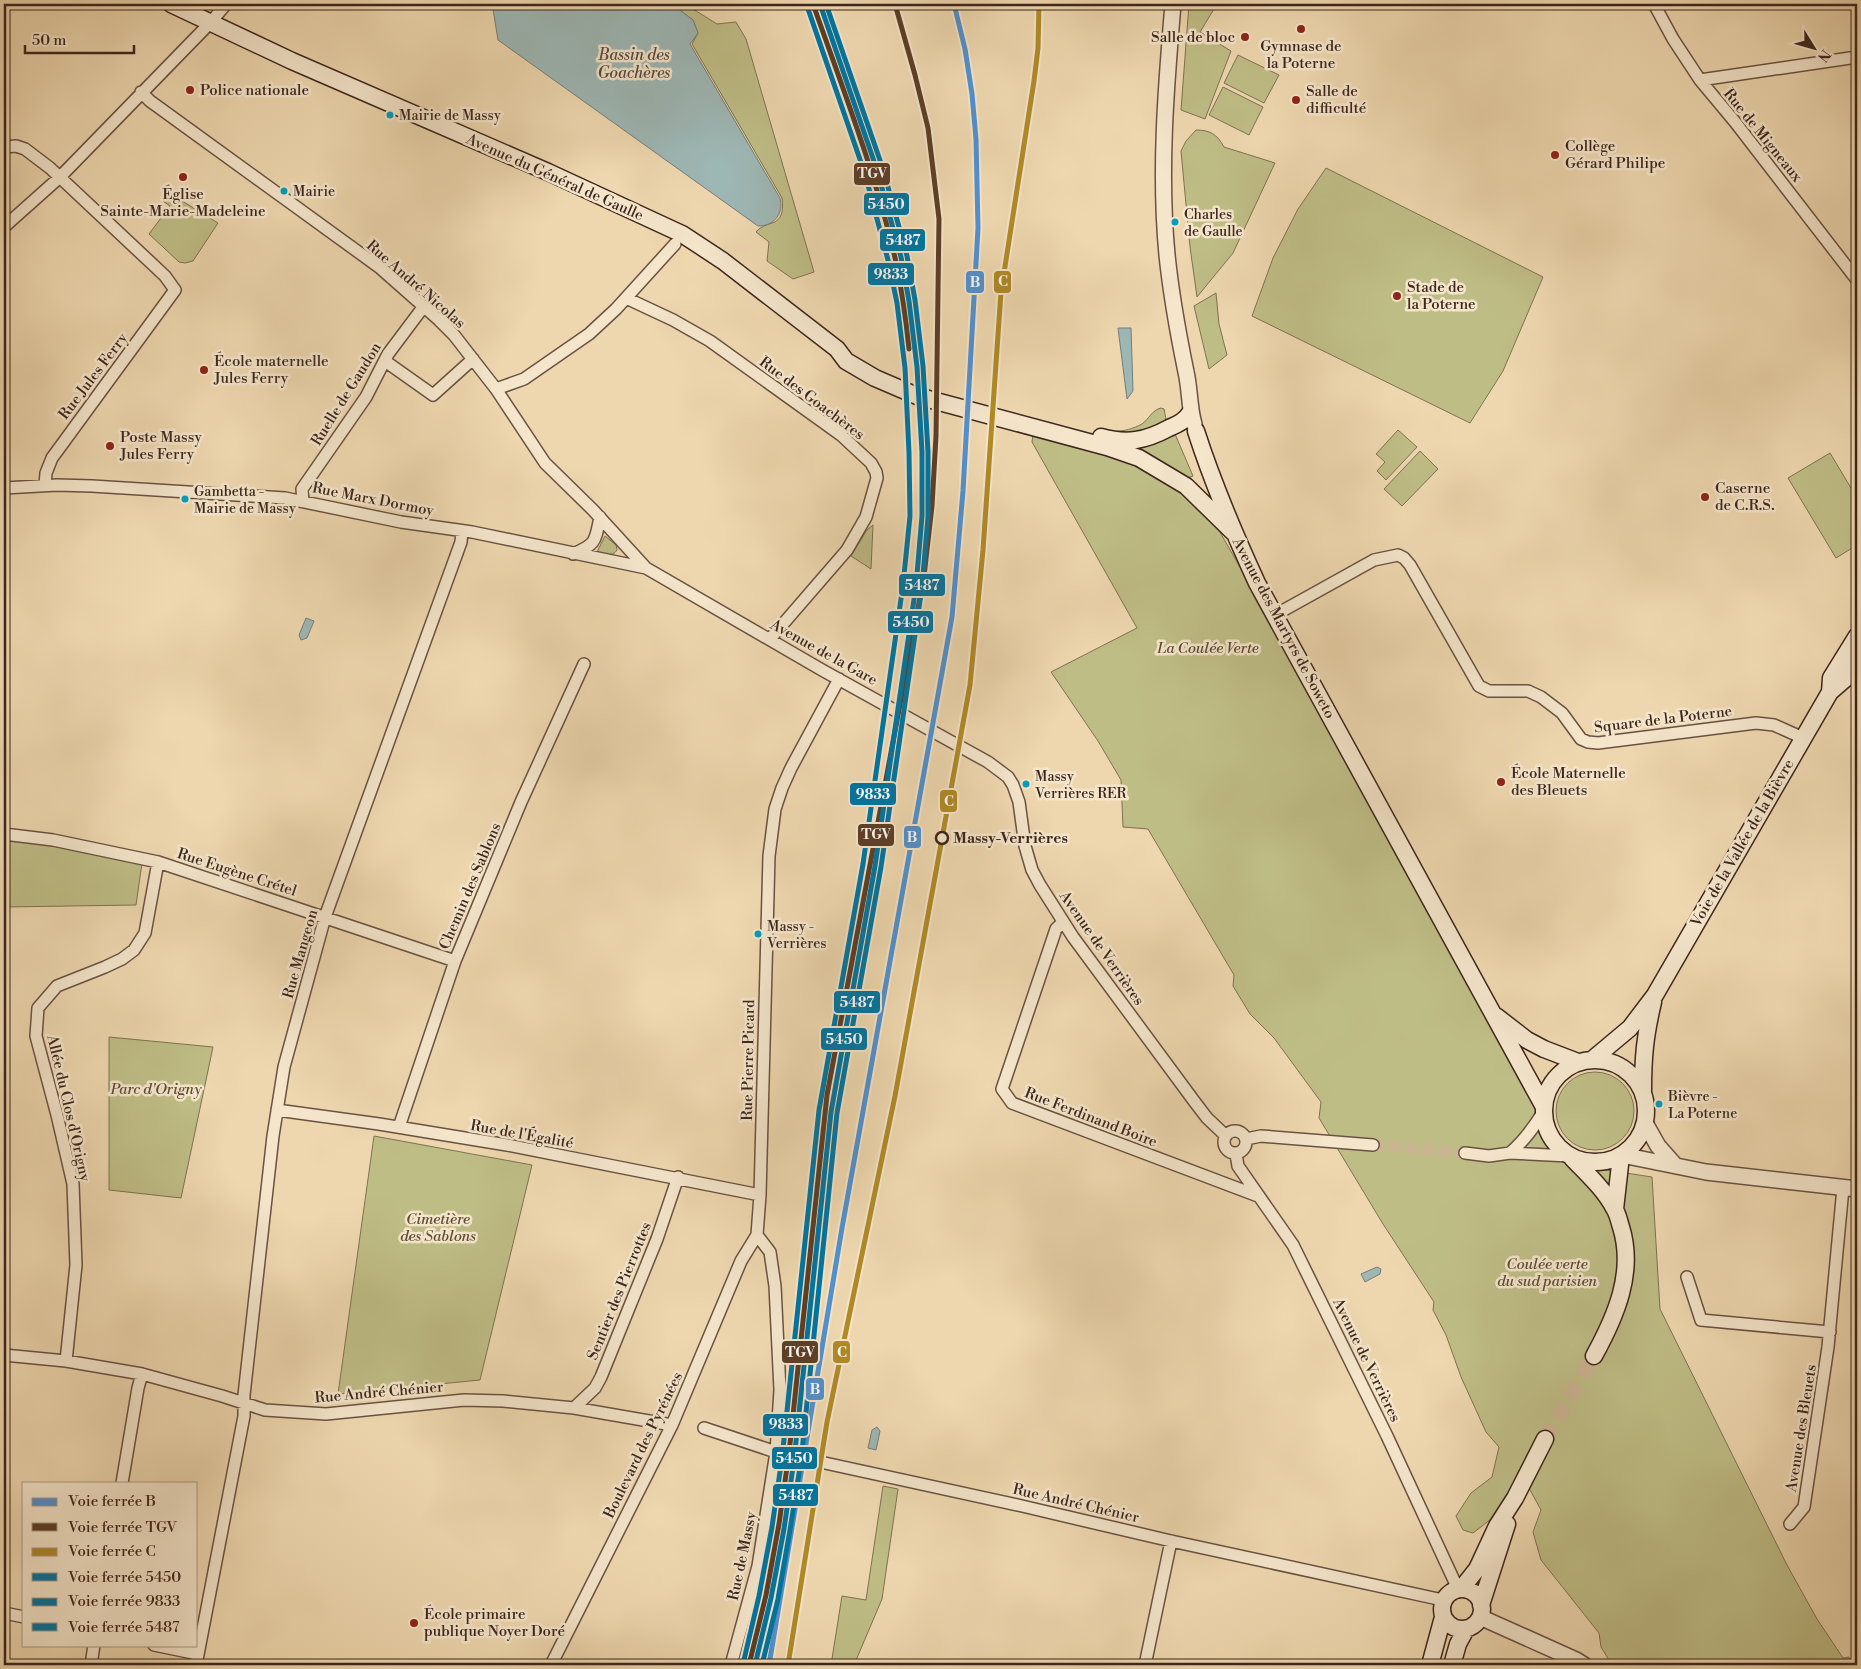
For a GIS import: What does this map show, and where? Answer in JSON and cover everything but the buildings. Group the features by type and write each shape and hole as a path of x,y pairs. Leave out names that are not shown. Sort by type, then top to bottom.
{"main road":[{"name":"Avenue du Général de Gaulle","path":"171,4 292,62 548,172 682,234 723,261 837,349 885,374 914,386 1105,438 1133,441 1149,438 1186,420 1190,413"},
{"name":"Avenue du Général de Gaulle","path":"837,349 846,361 875,378 917,396 1107,447 1139,458 1186,486 1233,532"},
{"name":"Avenue des Martyrs de Soweto","path":"1196,431 1210,474 1233,532 1257,583 1544,1109"},
{"name":"Voie de la Vallée de la Bièvre","path":"1830,692 1831,678 1857,636"},
{"name":"Voie de la Vallée de la Bièvre","path":"1586,1061 1630,1028 1655,995 1830,692 1845,679 1856,662"},
{"name":"Voie de la Vallée de la Bièvre","path":"1643,1091 1643,1051 1655,995"},
{"name":"Avenue des Martyrs de Soweto","path":"1492,1013 1527,1040 1544,1049 1586,1061"},
{"path":"1571,1157 1584,1162 1597,1163 1609,1161 1622,1156 1638,1141 1645,1123 1647,1106 1643,1091 1635,1078 1623,1068 1609,1061 1586,1061 1561,1072 1549,1088 1544,1109 1546,1129 1555,1145 1571,1157 1597,1185 1615,1209 1624,1238 1625,1270 1620,1301 1594,1356"},
{"path":"1615,1209 1622,1156"},
{"path":"1430,1665 1443,1617 1443,1600 1450,1592 1460,1588 1477,1569 1496,1526 1515,1498 1546,1439"},
{"path":"1452,1665 1458,1644 1466,1629 1476,1623 1515,1498"},
{"path":"1460,1588 1475,1594 1480,1611"},
{"path":"1443,1617 1452,1626 1466,1629"}],"street":[{"path":"4,227 60,177 211,22 226,4"},
{"name":"Avenue des Martyrs de Soweto","path":"1173,4 1166,92 1164,168 1167,246 1176,320 1189,386 1190,413 1196,431"},
{"name":"Rue de Migneaux","path":"1654,4 1700,80 1851,265 1857,280"},
{"path":"1700,80 1857,57"},
{"name":"Rue André Nicolas","path":"141,92 150,101 379,267 424,306 454,335 473,359 496,389 545,462 600,517 646,568"},
{"path":"4,147 16,146 24,149 60,177"},
{"name":"Rue Jules Ferry","path":"45,485 46,472 52,458 175,290 166,276 60,177"},
{"path":"496,389 524,379 575,345 626,298 676,244"},
{"name":"Rue des Goachères","path":"626,298 673,320 710,341 841,435 871,463 876,472 877,478 866,516 847,550 770,639"},
{"name":"Ruelle de Gaudon","path":"303,501 302,489 366,397 385,361 424,306"},
{"path":"385,361 433,394 473,359"},
{"name":"Rue Marx Dormoy","path":"4,488 45,485 92,486 285,498 401,522 472,532 646,568"},
{"path":"573,554 589,548 592,544 600,517"},
{"name":"Rue Mangeon","path":"197,1659 244,1416 277,1110 284,1067 325,917 461,542 462,531"},
{"name":"Square de la Poterne","path":"1275,614 1374,560 1398,555 1404,558 1410,565 1480,686 1489,691 1528,691 1562,713 1581,739 1598,743 1747,724 1774,725 1803,738"},
{"name":"Avenue de la Gare","path":"646,568 988,762"},
{"name":"Chemin des Sablons","path":"399,1127 455,960 521,802 584,664"},
{"name":"Rue Pierre Picard","path":"757,1234 760,1195 769,856 772,826 778,802 791,768 839,679"},
{"name":"Avenue de Verrières","path":"988,762 1004,773 1013,785 1019,802 1025,846 1032,870 1063,922 1194,1101 1207,1118 1226,1136"},
{"name":"Rue Eugène Crétel","path":"4,834 53,840 158,862 455,960"},
{"name":"Allée du Clos d'Origny","path":"66,1361 76,1265 73,1184 36,1036 38,1008 57,986 105,967 122,959 134,950 145,933 158,862"},
{"name":"Rue Ferdinand Boire","path":"1063,922 1056,929 1002,1089 1012,1103 1258,1196"},
{"path":"1510,1153 1527,1137 1544,1109"},
{"name":"Rue de l'Égalité","path":"277,1110 399,1127 507,1145 678,1177 760,1195"},
{"path":"1645,1123 1658,1146 1674,1164"},
{"path":"1232,1132 1239,1132 1246,1140 1245,1147 1236,1154 1226,1150 1224,1143 1226,1136 1232,1132"},
{"path":"1246,1140 1261,1136 1373,1145"},
{"path":"1465,1153 1489,1156 1510,1153 1571,1157"},
{"name":"Avenue de Verrières","path":"1236,1154 1238,1166 1293,1245 1460,1588"},
{"path":"1622,1156 1674,1164 1706,1172 1850,1189"},
{"name":"Sentier des Pierrottes","path":"574,1408 595,1388 601,1377 657,1238 678,1177"},
{"name":"Avenue des Bleuets","path":"1790,1524 1804,1507 1850,1189"},
{"path":"757,1234 770,1252 775,1286 780,1390 776,1452"},
{"name":"Boulevard des Pyrénées","path":"551,1665 672,1425 741,1261 757,1234"},
{"path":"1688,1277 1701,1320 1830,1332"},
{"name":"Rue André Chénier","path":"4,1355 66,1361 142,1374 265,1410 326,1414 464,1400 504,1401 574,1408 672,1425"},
{"path":"122,1482 142,1374"},
{"name":"Rue André Chénier","path":"704,1428 776,1452 1022,1506 1171,1542 1443,1600"},
{"name":"Rue de Massy","path":"731,1665 758,1566 776,1452"},
{"path":"1145,1665 1171,1542"},
{"path":"1480,1611 1509,1632 1570,1657 1584,1665"},
{"path":"4,1612 22,1616"},
{"path":"91,1665 94,1646"},
{"path":"157,1646 197,1659"}],"green space":[{"path":"685,4 717,24 736,22 746,39 814,272 793,279 767,261 769,242 756,232 778,219 781,215 782,198 692,44 698,33 693,20 673,5"},
{"path":"1189,4 1217,4 1200,32 1231,51 1205,119 1181,110"},
{"path":"1238,55 1279,75 1264,103 1224,83"},
{"path":"1223,87 1263,107 1249,135 1209,115"},
{"path":"1196,130 1213,134 1224,147 1275,163 1233,253 1197,297 1190,247 1181,151 1186,141"},
{"name":"Stade de la Poterne","path":"1326,168 1543,277 1503,371 1470,423 1252,316 1273,258 1298,209"},
{"path":"169,193 218,223 193,261 179,262 149,234 170,206 163,201"},
{"path":"1216,293 1219,324 1227,355 1209,369 1194,306"},
{"path":"1161,408 1164,409 1166,419 1160,427 1128,435 1114,432 1139,426"},
{"path":"1398,430 1417,447 1386,480 1377,471 1385,462 1376,454"},
{"name":"Coulée verte du sud parisien","path":"1033,434 1090,448 1115,459 1131,460 1185,493 1213,520 1287,649 1483,1006 1567,1164 1652,1177 1660,1309 1787,1565 1817,1619 1843,1658 1849,1657 1852,1665 1612,1665 1601,1647 1599,1633 1541,1560 1533,1532 1541,1510 1519,1470 1504,1509 1473,1533 1463,1530 1456,1516 1471,1493 1492,1477 1499,1447 1486,1432 1461,1377 1446,1335 1433,1310 1434,1302 1383,1224 1319,1118 1321,1102 1274,1038 1250,1014 1233,986 1234,975 1148,829 1123,827 1121,780 1098,741 1051,672 1137,628 1032,442"},
{"path":"1175,434 1193,476 1185,479 1134,448"},
{"path":"1420,451 1438,469 1402,506 1384,489"},
{"path":"1830,453 1857,498 1857,545 1836,558 1788,478"},
{"path":"873,525 871,569 851,556 867,530"},
{"path":"605,536 616,545 617,550 613,554 597,552"},
{"path":"10,840 64,847 142,863 136,905 4,907 4,860"},
{"name":"Parc d'Origny","path":"109,1037 213,1047 181,1198 109,1190"},
{"path":"1595,1072 1610,1075 1623,1083 1631,1096 1634,1111 1631,1126 1623,1139 1610,1147 1595,1150 1580,1147 1567,1139 1559,1126 1556,1111 1559,1096 1567,1083 1580,1075"},
{"name":"Cimetière des Sablons","path":"374,1136 532,1165 480,1380 338,1394"},
{"path":"883,1486 898,1489 882,1599 854,1665 831,1665 842,1596 866,1600"}],"water":[{"name":"Bassin des Goachères","path":"497,4 672,4 693,20 698,33 690,44 780,198 781,209 776,218 769,224 758,226 498,40 493,9"},
{"path":"1118,328 1131,328 1133,391 1127,399"},
{"path":"306,618 314,621 307,638 301,640 299,635"},
{"path":"1377,1267 1381,1269 1380,1274 1365,1282 1361,1274"},
{"path":"877,1427 880,1431 876,1450 868,1448 872,1430"}],"tunnel":[{"path":"1373,1145 1465,1153"},
{"path":"1545,1439 1594,1356"}],"rail line":[{"name":"TGV","path":"813,4 858,132 888,229 900,284 909,349"},
{"name":"5450","path":"755,1665 771,1598 784,1529 794,1460 831,1112 875,866 916,586 922,516 922,452 917,367 909,301 901,257 877,170 820,4"},
{"name":"5487","path":"762,1665 778,1599 801,1461 837,1113 881,867 922,587 928,517 928,452 923,366 915,300 907,256 883,169 826,4"},
{"name":"TGV","path":"749,1665 766,1595 789,1453 827,1095 924,576 932,506 936,436 939,219 928,128 895,4"},
{"name":"B","path":"769,1665 842,1228 952,617 963,491 978,228 976,139 972,94 965,49 954,4"},
{"name":"C","path":"788,1665 827,1422 895,1096 970,685 983,550 1001,292 1034,81 1038,48 1039,4"},
{"name":"9833","path":"743,1664 759,1596 772,1527 782,1458 819,1110 863,864 903,585 910,516 905,368 897,303 888,260 865,174 807,6"}],"place":[{"name":"Gymnase de la Poterne","path":"1301,29"},
{"name":"Salle de bloc","path":"1245,37"},
{"name":"Police nationale","path":"190,90"},
{"name":"Salle de difficulté","path":"1296,100"},
{"name":"Mairie de Massy","path":"390,115"},
{"name":"Collège Gérard Philipe","path":"1555,155"},
{"name":"Église Sainte-Marie-Madeleine","path":"183,177"},
{"name":"Mairie","path":"284,191"},
{"name":"Charles de Gaulle","path":"1175,222"},
{"name":"Stade de la Poterne","path":"1397,296"},
{"name":"École maternelle Jules Ferry","path":"204,370"},
{"name":"Poste Massy Jules Ferry","path":"110,446"},
{"name":"Caserne de C.R.S.","path":"1705,497"},
{"name":"Gambetta - Mairie de Massy","path":"185,499"},
{"name":"École Maternelle des Bleuets","path":"1501,782"},
{"name":"Massy Verrières RER","path":"1026,784"},
{"name":"Massy-Verrières","path":"942,838"},
{"name":"Massy - Verrières","path":"758,934"},
{"name":"Bièvre - La Poterne","path":"1659,1104"},
{"name":"École primaire publique Noyer Doré","path":"414,1623"}],"park label":[{"name":"La Coulée Verte","path":"1208,648"}]}
